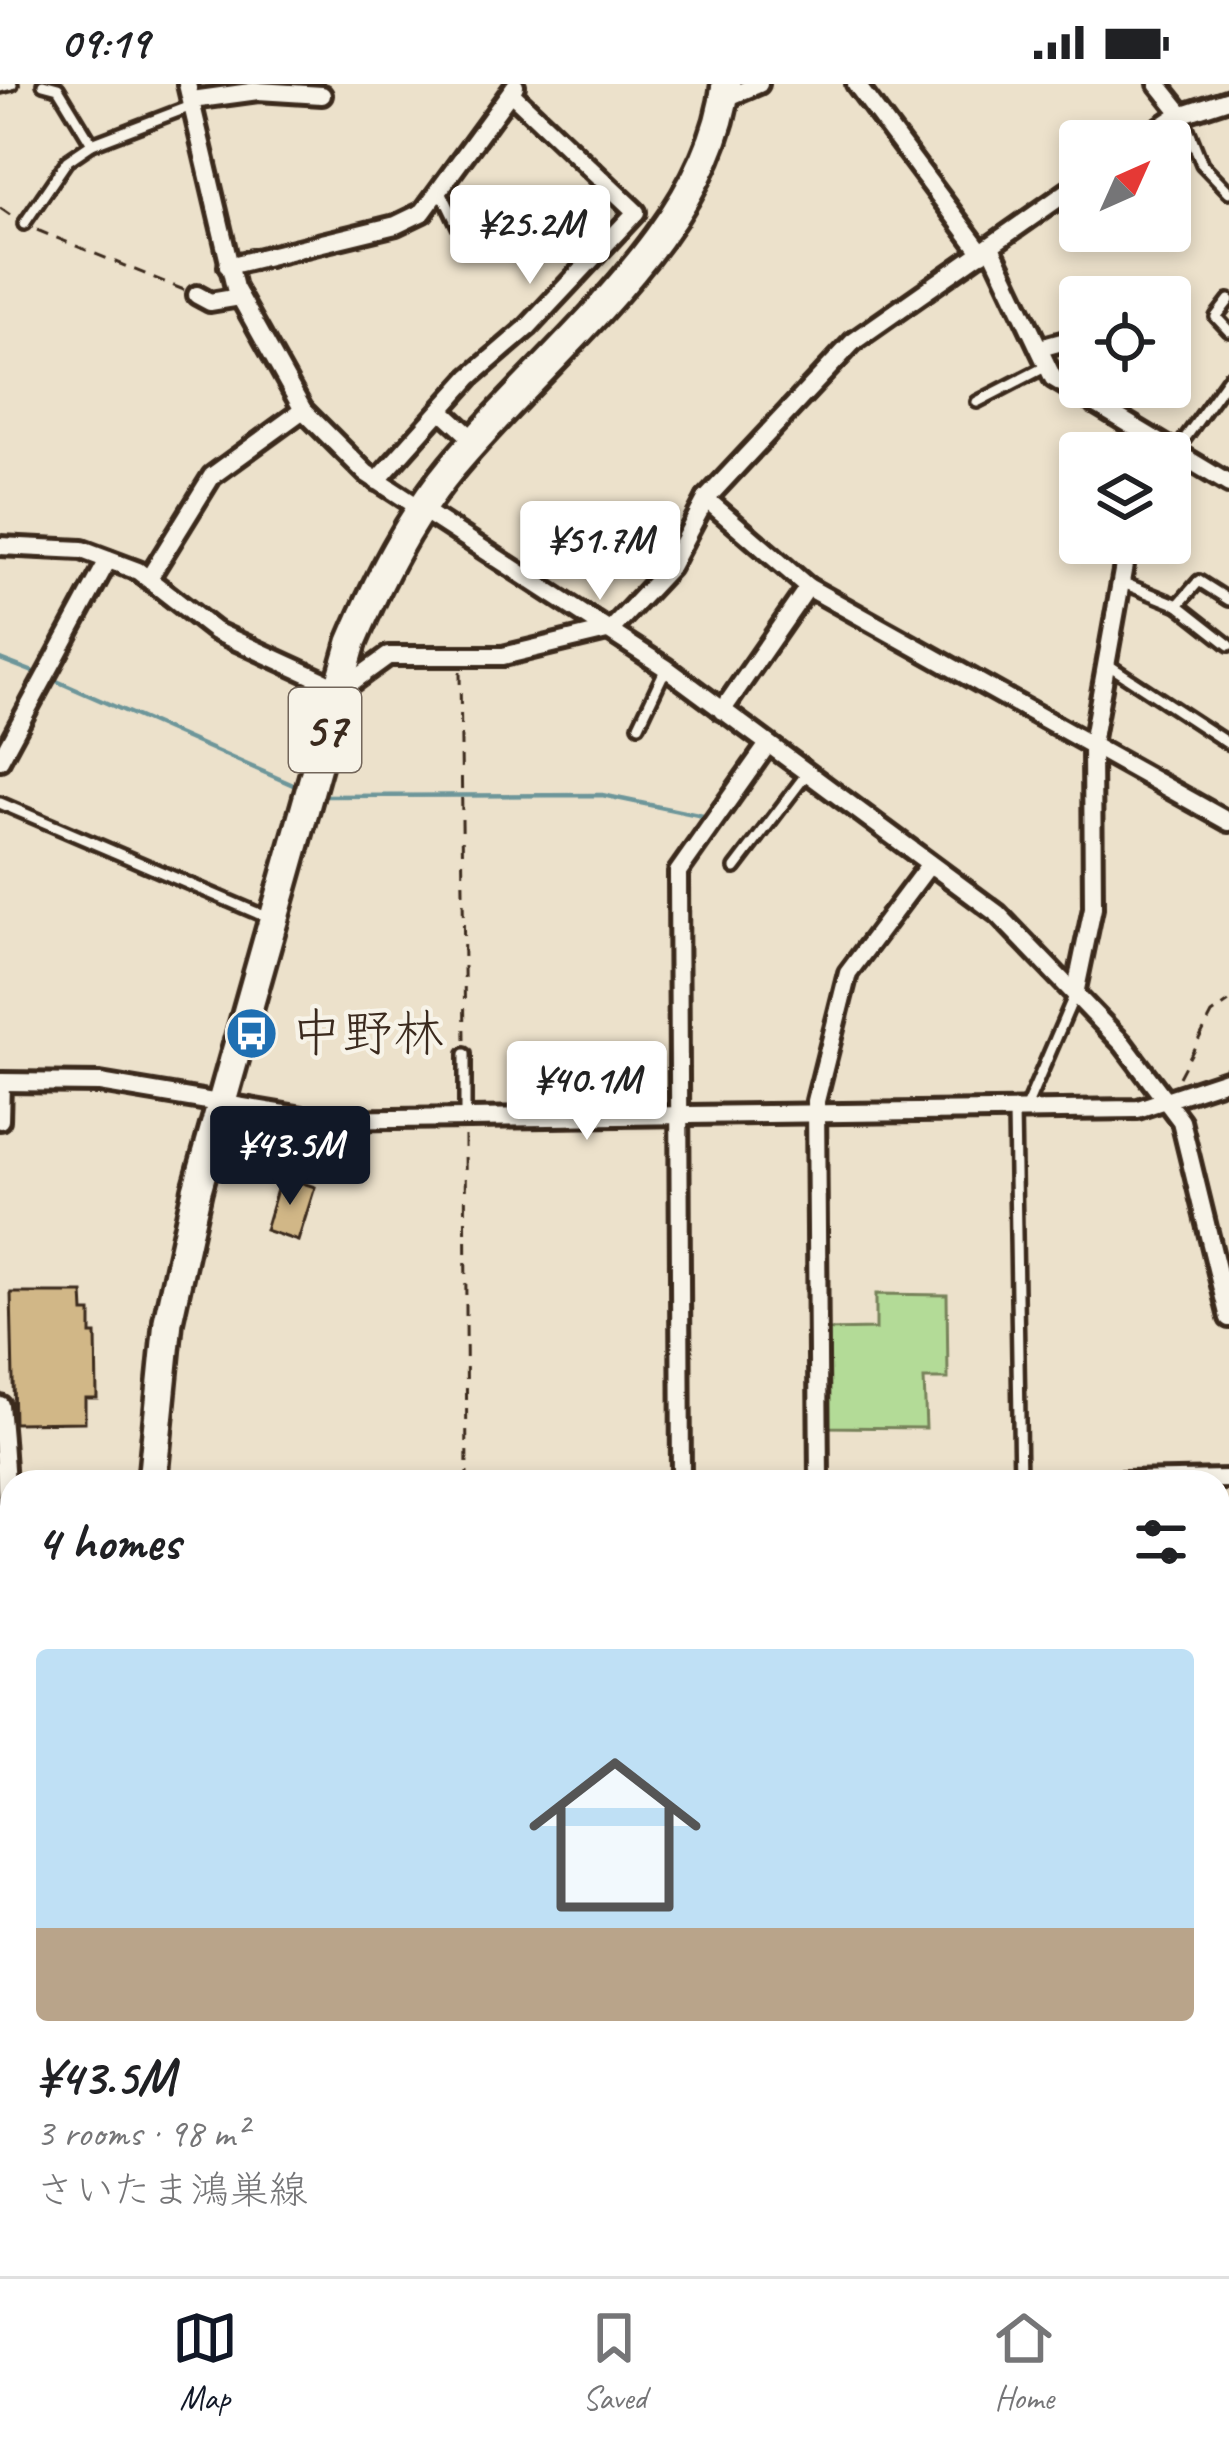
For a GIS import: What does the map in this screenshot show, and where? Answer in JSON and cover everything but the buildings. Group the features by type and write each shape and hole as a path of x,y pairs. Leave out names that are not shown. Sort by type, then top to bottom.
{"main road":[{"name":"57","path":"153,1470 168,1321 221,1101 337,687 369,602 419,510 474,440 670,224 706,164 725,92"}],"street":[{"path":"725,92 759,84"},
{"path":"856,84 986,250 1053,378 1127,432"},
{"path":"1158,84 1182,114"},
{"path":"229,266 396,225 423,212 442,193 514,88 636,212 440,410 377,481"},
{"path":"312,90 191,96 240,297 303,410 377,481 666,668 766,747 998,914 1175,1097 1223,1273 1229,1318"},
{"path":"1173,120 1229,99"},
{"path":"0,546 82,550 108,560 149,578 214,631 337,687 348,685 388,656 553,648 610,631 670,567 706,499 853,342 1059,198"},
{"path":"196,295 210,302 240,297"},
{"path":"1044,357 1059,349"},
{"path":"149,578 212,476 303,410"},
{"path":"440,410 474,440"},
{"path":"1191,461 1229,484"},
{"path":"706,499 808,587 1229,821"},
{"path":"0,760 108,560"},
{"path":"1075,994 1093,908 1092,744 1124,564"},
{"path":"722,711 808,587"},
{"path":"0,714 24,718"},
{"path":"681,1470 678,872 766,747"},
{"path":"818,1470 817,1113 848,973 929,865"},
{"path":"0,1120 1,1082 100,1083 322,1120 1138,1109 1229,1079"},
{"path":"0,1405 5,1470"}],"lane":[{"path":"0,86 12,84"},
{"path":"43,84 58,88 92,144"},
{"path":"24,224 67,161 191,96"},
{"path":"1182,114 1202,164 1229,192"},
{"path":"442,193 469,249"},
{"path":"1229,300 1216,317 1229,331"},
{"path":"977,402 1044,357"},
{"path":"1189,432 1229,377"},
{"path":"1178,605 1199,581 1229,600"},
{"path":"1121,582 1178,605 1229,645"},
{"path":"1104,662 1229,744"},
{"path":"639,725 666,668"},
{"path":"735,868 806,776"},
{"path":"0,803 272,920"},
{"path":"1020,1470 1020,1110 1075,994"},
{"path":"465,1054 465,1118"}],"path":[{"path":"0,208 24,224 196,295"},
{"path":"459,656 465,1054"},
{"path":"1175,1097 1177,1081 1212,1014 1229,1002"},
{"path":"465,1118 467,1470"}],"green space":[{"path":"876,1294 947,1295 948,1379 924,1379 926,1428 823,1427 825,1330 876,1329"}],"waterway":[{"path":"0,659 41,675"},
{"path":"52,679 300,788"},
{"path":"321,796 602,795 703,816"}],"place":[{"name":"中野林","path":"252,1033"}]}
